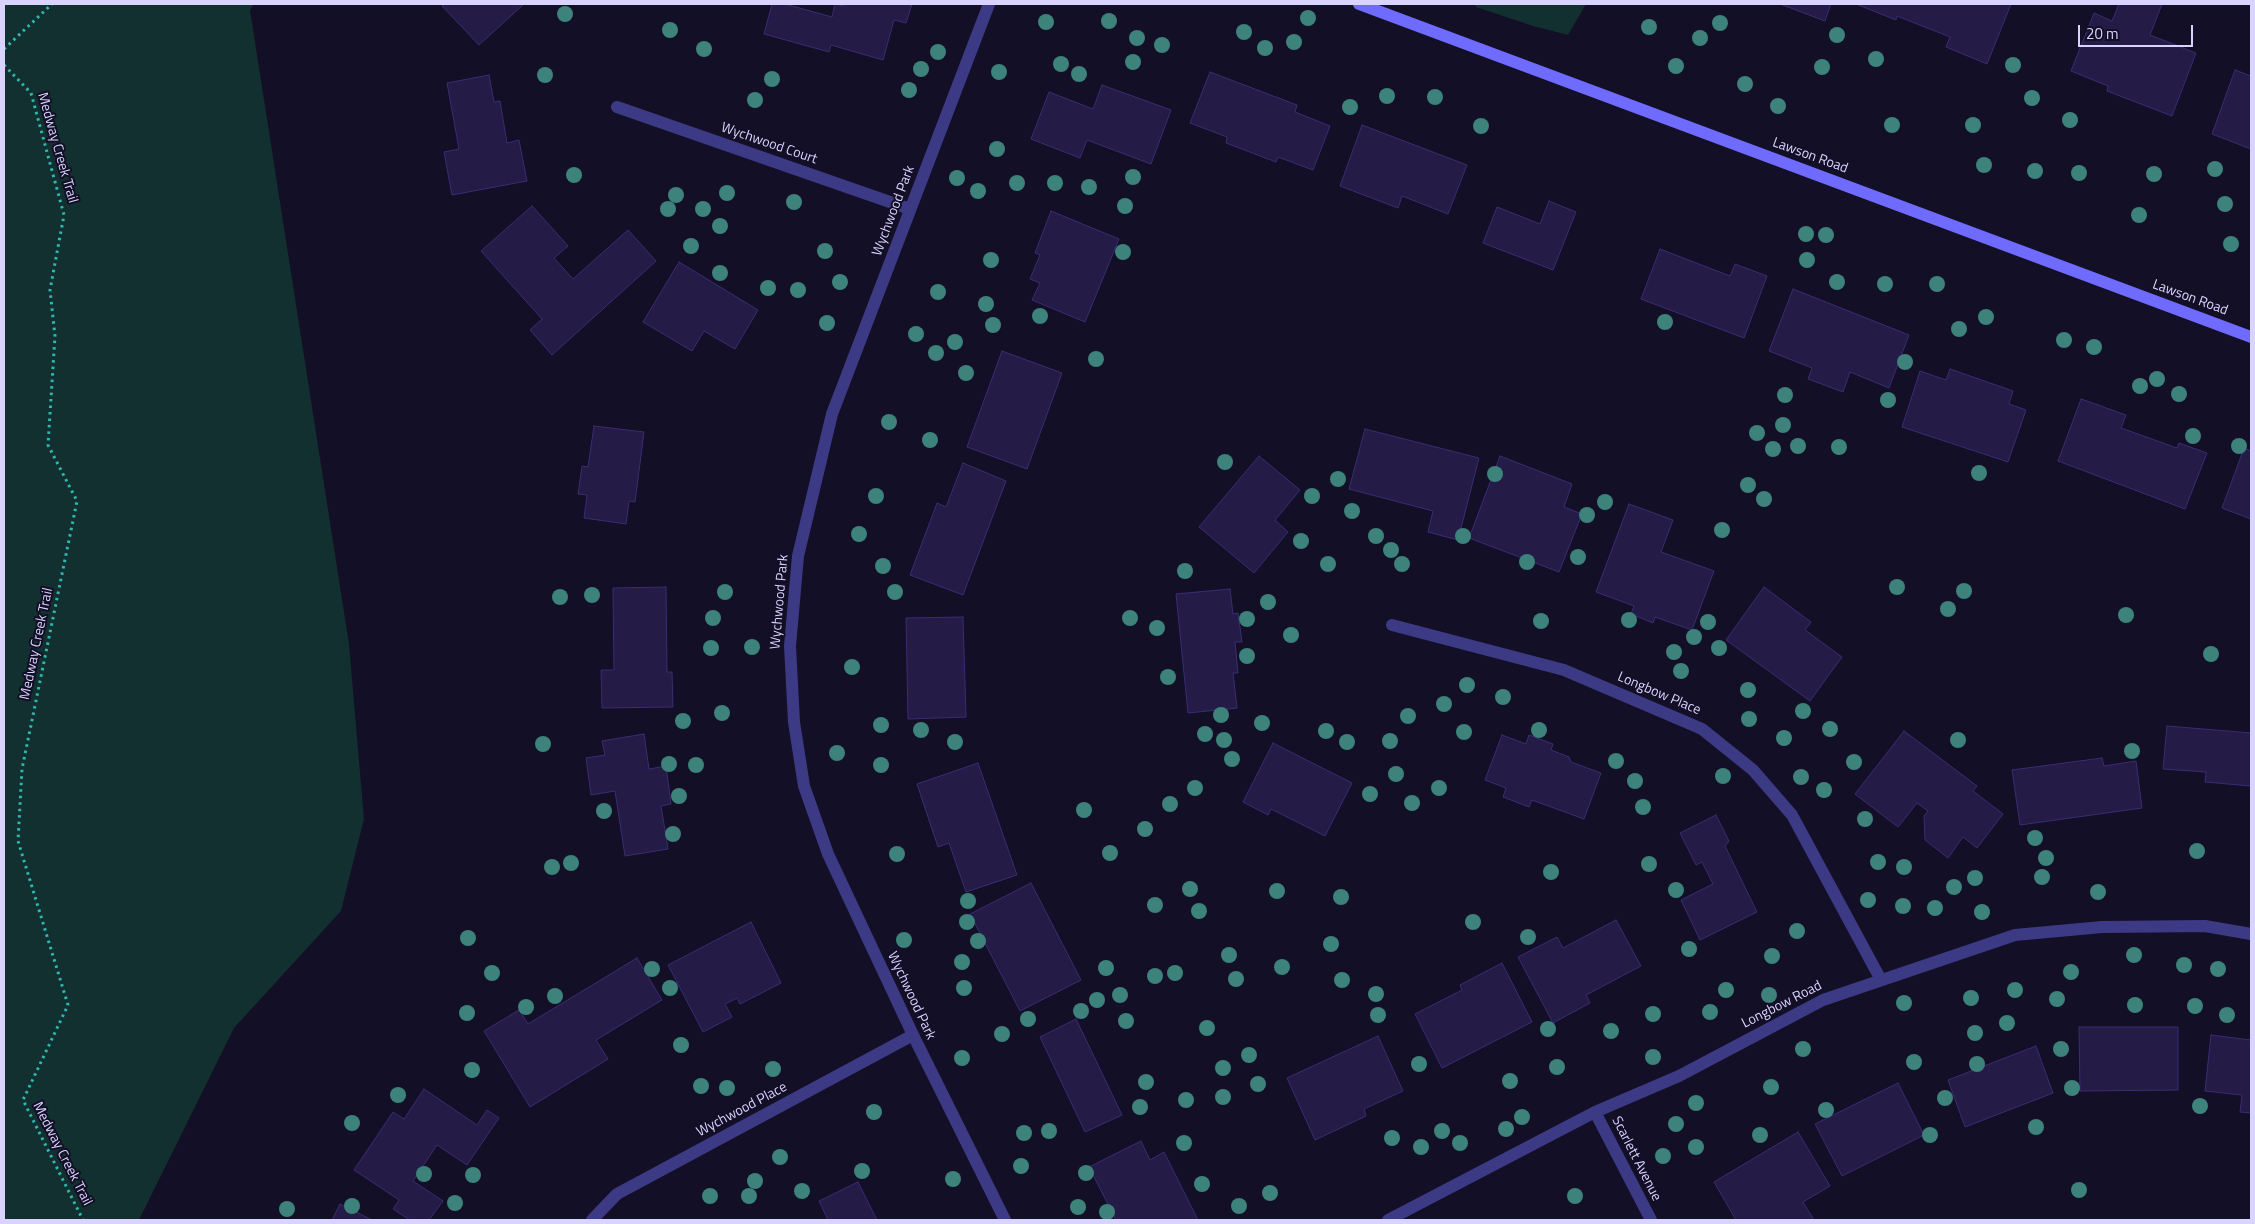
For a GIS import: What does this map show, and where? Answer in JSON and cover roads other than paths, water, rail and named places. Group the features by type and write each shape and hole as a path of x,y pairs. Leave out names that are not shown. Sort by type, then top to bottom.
{"street":[{"name":"Wychwood Park","path":"989,4 832,414 798,556 790,646 794,722 804,786 828,854 913,1035 1005,1220"},
{"name":"Lawson Road","path":"1359,4 2251,337"},
{"name":"Wychwood Court","path":"617,107 910,209"},
{"name":"Longbow Place","path":"1392,625 1564,670 1702,729 1753,770 1792,815 1880,980"},
{"name":"Longbow Road","path":"1388,1220 1595,1112 1679,1076 1823,1000 2015,935 2102,927 2205,926 2251,934"},
{"name":"Wychwood Place","path":"592,1220 618,1194 913,1035"},
{"name":"Scarlett Avenue","path":"1595,1112 1651,1220"}]}
